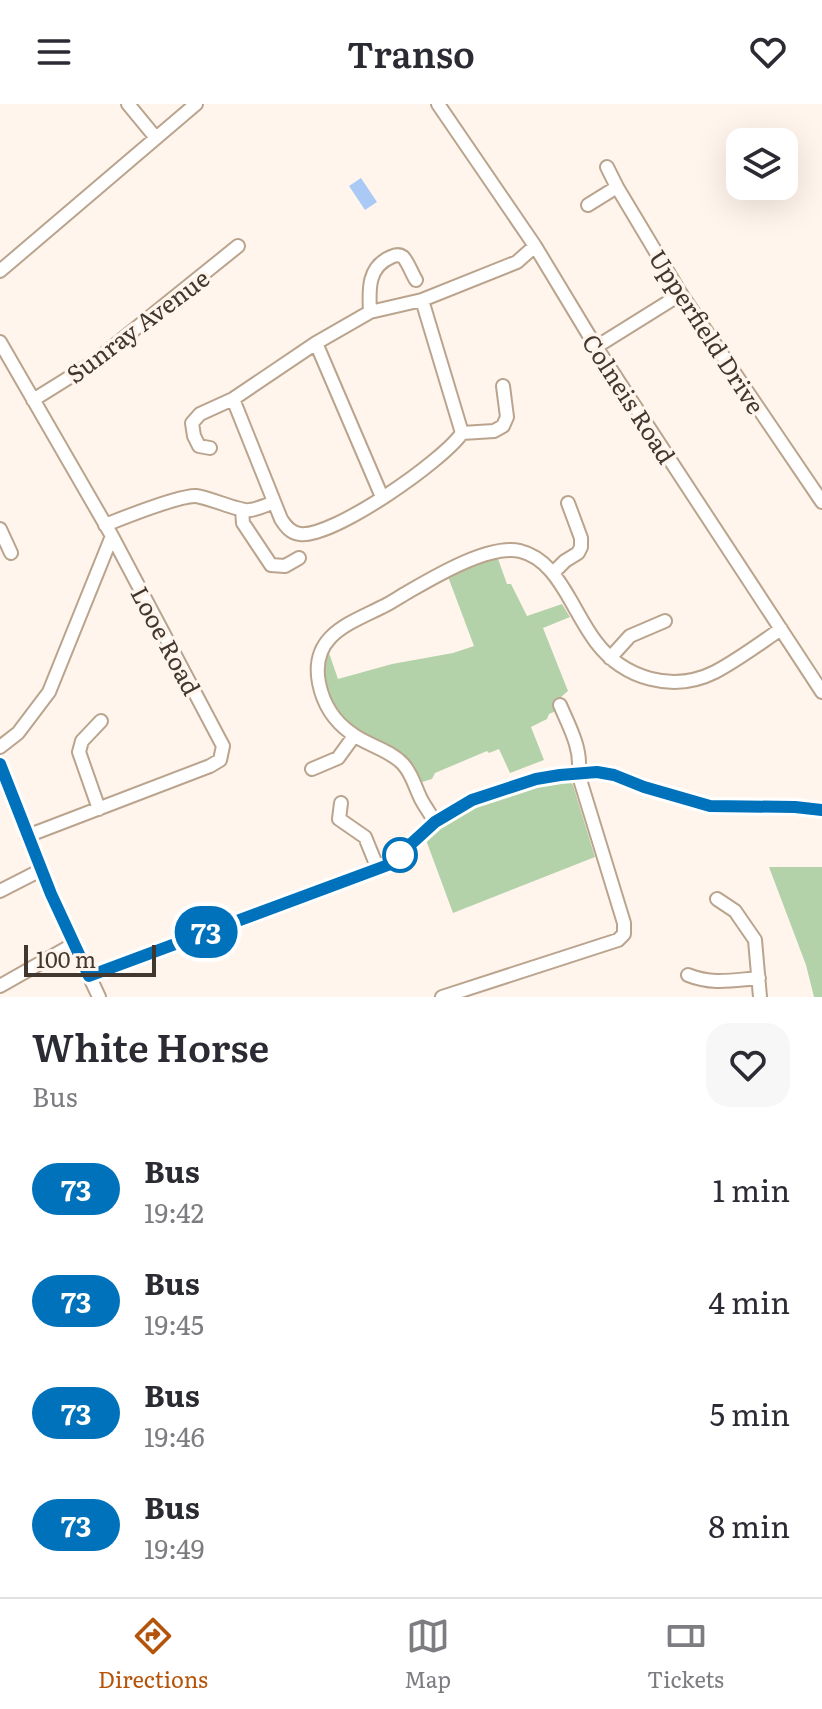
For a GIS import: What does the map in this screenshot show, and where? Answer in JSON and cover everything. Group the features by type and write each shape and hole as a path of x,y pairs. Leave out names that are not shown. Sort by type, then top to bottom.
{"street":[{"path":"128,104 156,138"},
{"path":"0,271 196,104"},
{"name":"Colneis Road","path":"438,104 535,246 596,347 822,692"},
{"name":"Upperfield Drive","path":"607,167 681,294 822,502"},
{"path":"588,205 617,187"},
{"name":"Sunray Avenue","path":"33,400 94,362 238,246"},
{"path":"210,448 203,448 196,442 192,426 193,420 200,414 233,399 316,343 370,312 422,300 517,262 535,246"},
{"path":"370,312 369,281 375,269 388,258 397,255 403,258 416,280"},
{"path":"596,347 681,294"},
{"path":"422,300 462,433"},
{"name":"Looe Road","path":"0,342 109,531 222,742 223,752 220,760 210,766 27,836"},
{"path":"316,343 382,497"},
{"path":"233,399 283,523 289,530 301,534 323,530 382,497 451,446 462,433 494,431 503,426 507,417 503,386"},
{"path":"0,747 18,733 49,692 109,531 167,503 192,496 242,510 252,510 274,502"},
{"path":"553,573 581,547 581,538 568,503"},
{"path":"242,510 243,523 271,565 285,566 299,558"},
{"path":"0,529 11,553"},
{"path":"435,822 410,773 400,761 354,736 330,711 323,697 318,680 319,655 336,632 352,621 448,569 505,550 520,551 553,573 583,623 610,658 646,678 684,682 716,671 781,629"},
{"path":"610,658 633,634 665,621"},
{"path":"442,997 618,940 624,934 624,923 578,773 580,763 575,742 560,705"},
{"path":"99,809 79,749 82,741 101,721"},
{"path":"312,769 338,758 354,736"},
{"path":"0,764 41,870 99,997"},
{"path":"89,976 392,863 435,822 472,800 536,779 597,772 710,806 822,810"},
{"path":"341,803 339,819 365,837 378,869"},
{"path":"0,891 41,870"},
{"path":"717,899 735,911 755,940 760,997"},
{"path":"0,986 74,944"},
{"path":"688,975 715,982 759,978"}],"green space":[{"path":"497,556 507,584 511,584 527,616 562,604 570,617 543,628 568,691 554,703 556,711 531,727 544,760 510,773 499,749 487,751 419,783 368,743 335,709 325,690 322,670 328,650 338,679 474,646 447,574"},
{"path":"566,780 573,785 595,857 453,913 426,840 448,821 482,804"},
{"path":"769,867 822,867 822,997 814,997 806,965"}],"water":[{"path":"361,178 377,202 365,210 349,186"}],"bus line":[{"name":"73","path":"0,764 51,894 89,976 388,865 435,822 472,800 536,779 597,772 710,806 822,810"}]}
